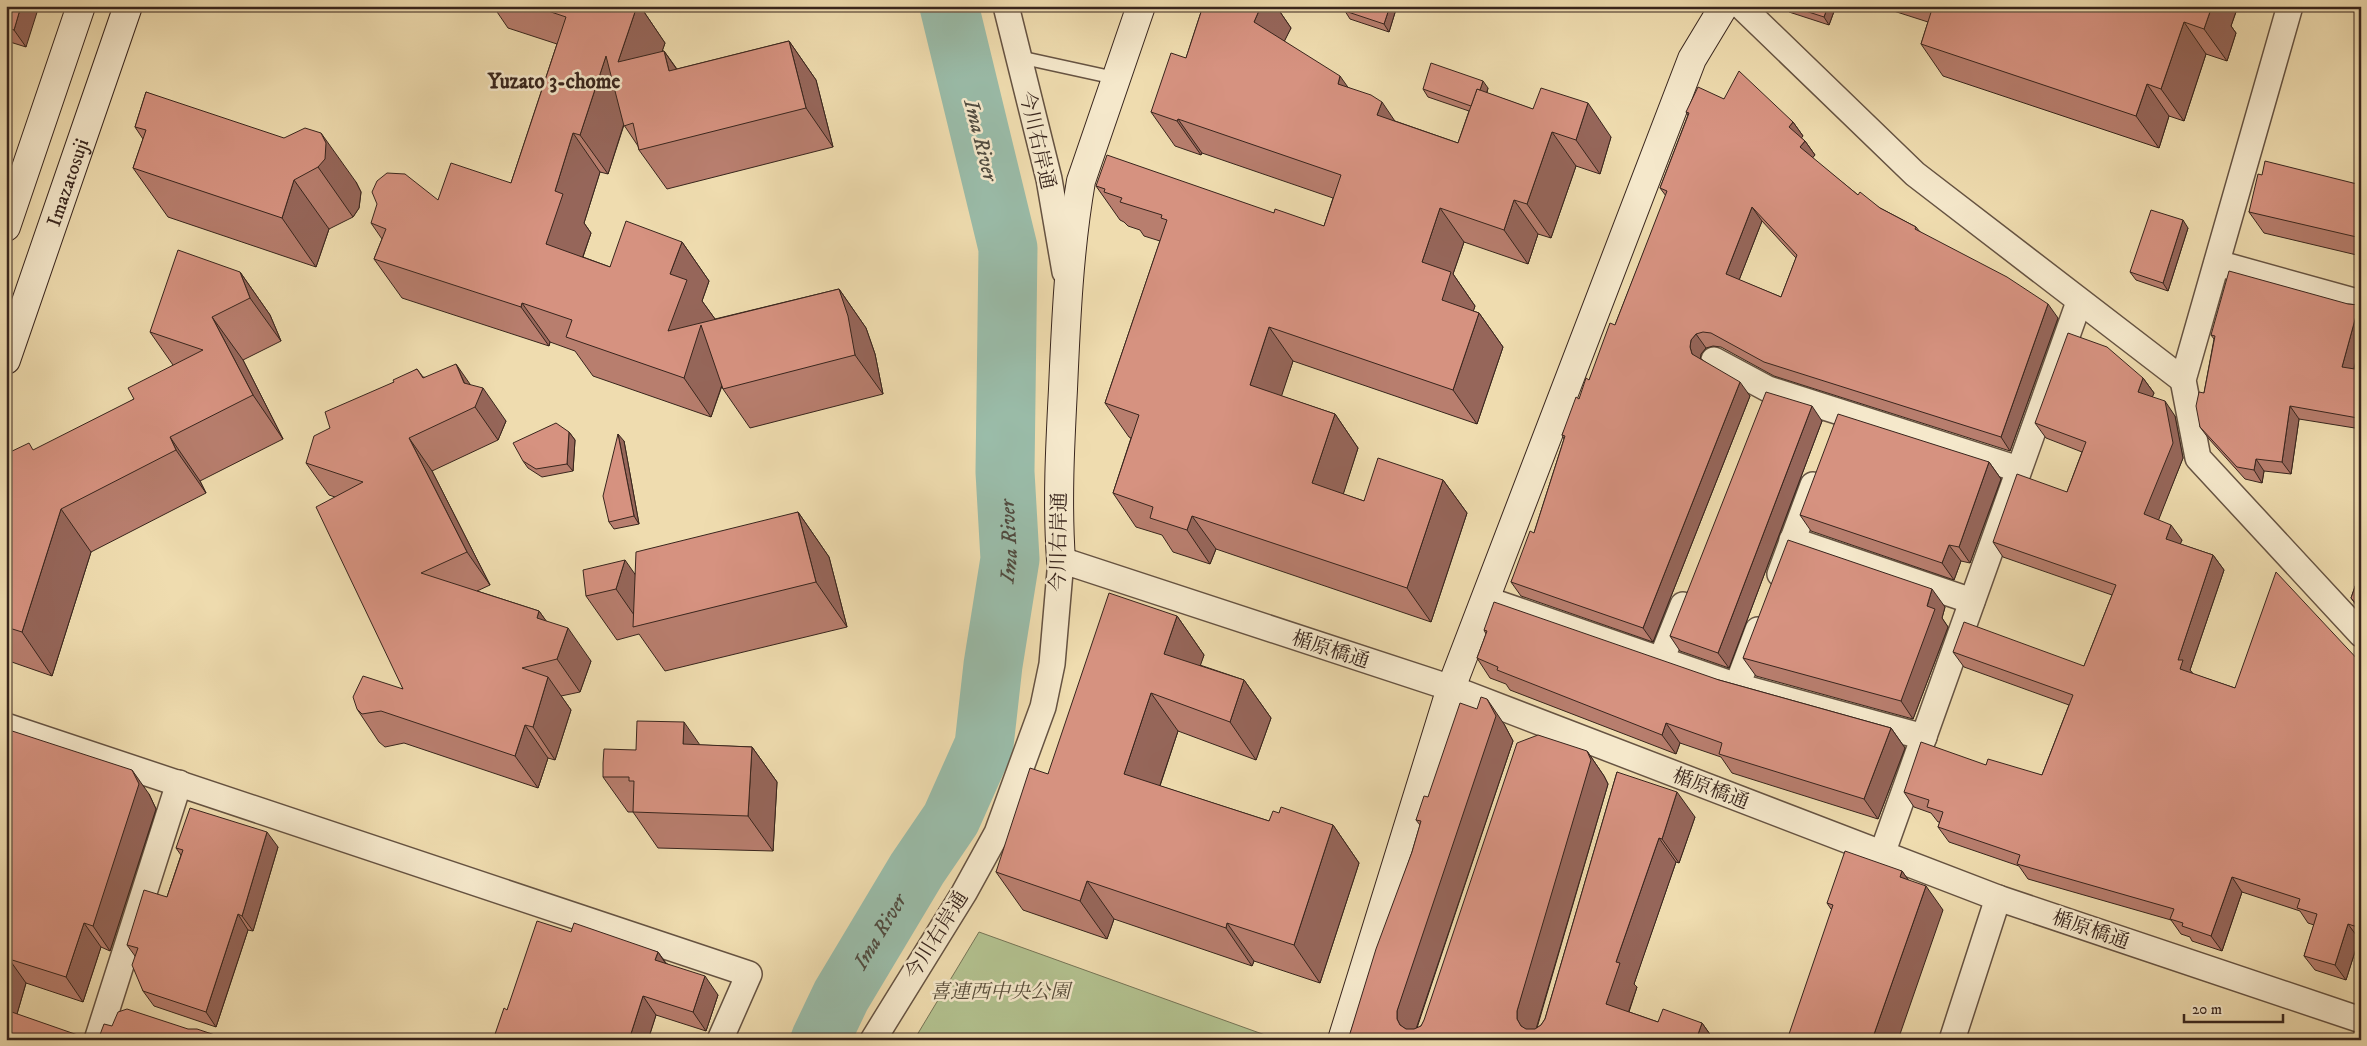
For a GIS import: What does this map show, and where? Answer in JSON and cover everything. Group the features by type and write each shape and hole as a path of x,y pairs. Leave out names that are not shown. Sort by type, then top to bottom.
{"street":[{"path":"9,212 82,6"},
{"name":"Imazatosuji","path":"6,360 128,6"},
{"name":"今川右岸通","path":"872,1040 964,893 997,833 1043,707 1052,664 1061,560 1058,506 1067,284 1049,179 1006,6"},
{"path":"1067,284 1081,181 1140,6"},
{"path":"1342,1040 1451,688 1688,67 1724,6"},
{"path":"1741,6 1915,174 2079,302 2183,380"},
{"path":"2290,6 2183,380 2198,458 2361,634"},
{"path":"2217,263 2361,303"},
{"path":"1882,854 2079,302"},
{"path":"1714,360 1765,398 1838,421 2018,470"},
{"path":"1736,686 1820,467"},
{"path":"1792,540 1972,601"},
{"name":"楯原橋通","path":"1061,560 1451,688 1532,730 1629,767 1882,854 1998,898 2361,1020"},
{"path":"1661,660 1690,587"},
{"path":"1485,599 1736,686 1924,737"},
{"path":"6,726 749,974 720,1040"},
{"path":"97,1040 117,1009 179,783"},
{"path":"1952,1040 1998,898"}],"lane":[{"path":"1019,57 1115,78"}],"green space":[{"name":"喜連西中央公園","path":"979,932 1279,1040 914,1040"}],"building":[{"path":"6,6 21,6 14,30 6,27"},
{"path":"533,6 637,6 618,62 664,51 669,71 789,41 806,108 639,150 633,123 624,126 606,56 580,135 573,133 555,191 563,194 546,244 610,267 626,221 682,242 670,274 687,280 668,331 839,289 848,316 855,355 723,389 701,325 684,378 566,337 572,320 522,303 521,307 374,259 386,229 371,223 377,204 372,192 377,181 387,173 405,174 438,200 451,163 511,183 566,17"},
{"path":"1203,6 1261,6 1254,22 1340,76 1338,84 1371,95 1382,102 1377,115 1458,143 1477,89 1533,109 1541,88 1588,103 1576,140 1552,132 1527,204 1514,200 1504,230 1440,208 1422,262 1451,272 1442,300 1479,313 1453,390 1269,327 1250,385 1335,414 1312,483 1364,501 1378,458 1443,480 1407,588 1192,516 1187,530 1150,518 1153,507 1113,493 1139,415 1105,403 1167,220 1161,218 1162,215 1120,202 1122,198 1104,192 1105,189 1096,186 1107,155 1274,213 1275,209 1324,226 1341,175 1178,119 1177,121 1151,112 1171,53 1186,58"},
{"path":"1347,6 1390,6 1384,24 1345,11"},
{"path":"1790,6 1828,6 1824,17"},
{"path":"1933,6 2212,6 2204,29 2184,22 2161,89 2147,84 2136,116 1921,44"},
{"path":"1431,63 1483,81 1480,90 1477,89 1471,106 1423,89"},
{"path":"1739,71 1793,122 1789,127 1805,141 1800,147 1858,195 1860,192 1880,208 1916,227 1915,229 2007,277 2048,304 2001,437 1764,362 1711,333 1703,332 1696,334 1691,340 1692,354 1740,382 1643,628 1511,582 1530,531 1534,533 1565,436 1562,435 1576,397 1579,399 1586,378 1589,380 1610,323 1615,325 1667,191 1660,188 1689,113 1686,112 1698,87 1724,99","holes":["1752,207 1797,255 1781,297 1726,274"]},
{"path":"146,92 284,138 305,128 321,133 326,143 325,159 318,167 294,180 282,218 133,168 146,130 135,127"},
{"path":"2265,161 2361,185 2361,238 2249,212 2258,174 2262,175"},
{"path":"2151,210 2183,220 2163,283 2130,272"},
{"path":"178,250 240,272 250,298 212,317 253,395 170,437 176,450 61,509 22,632 6,627 6,476 10,474 6,467 6,454 29,443 33,450 134,399 128,388 203,350 150,332"},
{"path":"2229,271 2348,304 2359,305 2342,367 2361,370 2361,401 2358,418 2290,406 2282,462 2256,459 2254,470 2237,467 2200,427 2196,406 2199,392 2204,393 2215,336 2211,335"},
{"path":"2068,333 2107,347 2143,378 2138,392 2165,401 2173,443 2144,514 2171,525 2166,539 2213,555 2178,660 2183,660 2180,669 2235,688 2276,572 2361,663 2361,928 2348,924 2335,965 2304,956 2317,914 2297,908 2300,899 2232,877 2211,936 2182,926 2183,923 2170,919 2174,909 2017,864 2020,855 1938,827 1943,812 1927,807 1929,800 1904,792 1921,742 1986,765 1988,759 2042,775 2073,695 1953,652 1964,622 2084,666 2116,585 1993,542 2017,474 2067,492 2086,442 2035,423"},
{"path":"456,364 464,383 483,388 475,407 409,438 467,552 421,573 539,611 537,618 568,628 557,659 522,668 548,677 533,727 525,725 515,756 381,711 362,714 357,709 353,697 363,676 403,689 316,507 363,482 306,463 314,436 330,428 325,412 394,382 393,380 417,369 423,378"},
{"path":"1766,392 1812,406 1718,653 1670,636"},
{"path":"1838,414 1989,462 1959,547 1949,545 1942,563 1800,515"},
{"path":"556,423 569,432 567,464 536,469 523,461 513,443"},
{"path":"618,434 634,516 609,522 603,496"},
{"path":"798,512 816,582 633,627 636,552"},
{"path":"1788,540 1932,589 1927,606 1935,609 1901,701 1743,658"},
{"path":"2361,542 2361,608 2351,598 2360,573 2356,572 2360,559 2356,558"},
{"path":"625,560 616,589 586,596 583,570"},
{"path":"1109,593 1177,616 1164,654 1244,680 1230,722 1151,693 1124,774 1269,821 1273,811 1279,813 1281,807 1333,825 1294,945 1227,923 1226,928 1087,881 1080,901 996,872 1030,768 1048,774"},
{"path":"1494,602 1719,680 1891,728 1864,799 1719,754 1722,743 1666,723 1662,735 1497,670 1498,667 1477,658 1487,631 1484,630"},
{"path":"1481,697 1487,699 1496,716 1397,1011 1397,1019 1400,1025 1406,1029 1414,1029 1421,1026 1424,1020 1517,743 1538,735 1587,751 1591,760 1517,1011 1517,1019 1521,1026 1526,1029 1535,1029 1545,1019 1617,772 1677,792 1662,839 1659,838 1616,962 1620,963 1606,1004 1658,1022 1663,1009 1702,1023 1696,1040 1348,1040 1376,949 1412,852 1421,821 1416,820 1424,796 1428,797 1460,703 1477,709"},
{"path":"637,721 684,722 683,744 752,747 748,816 633,812 634,781 629,781 629,777 603,777 603,763 604,749 636,750"},
{"path":"6,729 132,770 139,784 93,926 84,923 66,977 9,959 6,966"},
{"path":"190,808 267,832 242,916 238,914 206,1012 143,991 132,965 138,948 127,945 144,890 167,897 183,850 176,848"},
{"path":"1845,851 1902,871 1900,877 1926,886 1872,1040 1787,1040 1833,905 1827,903"},
{"path":"537,921 571,932 574,923 658,952 655,960 705,976 693,1012 643,996 629,1040 493,1040 504,1008 507,1010"},
{"path":"127,1009 188,1029 197,1029 227,1039 98,1040 104,1024 112,1026 118,1012"},
{"path":"6,1010 92,1040 6,1040"}],"waterway":[{"name":"Ima River","path":"820,1040 841,996 917,869 951,819 984,745 993,665 1010,559 1005,472 1008,248 949,6"}],"district":[{"name":"Yuzato 3-chome","path":"554,81"}]}
